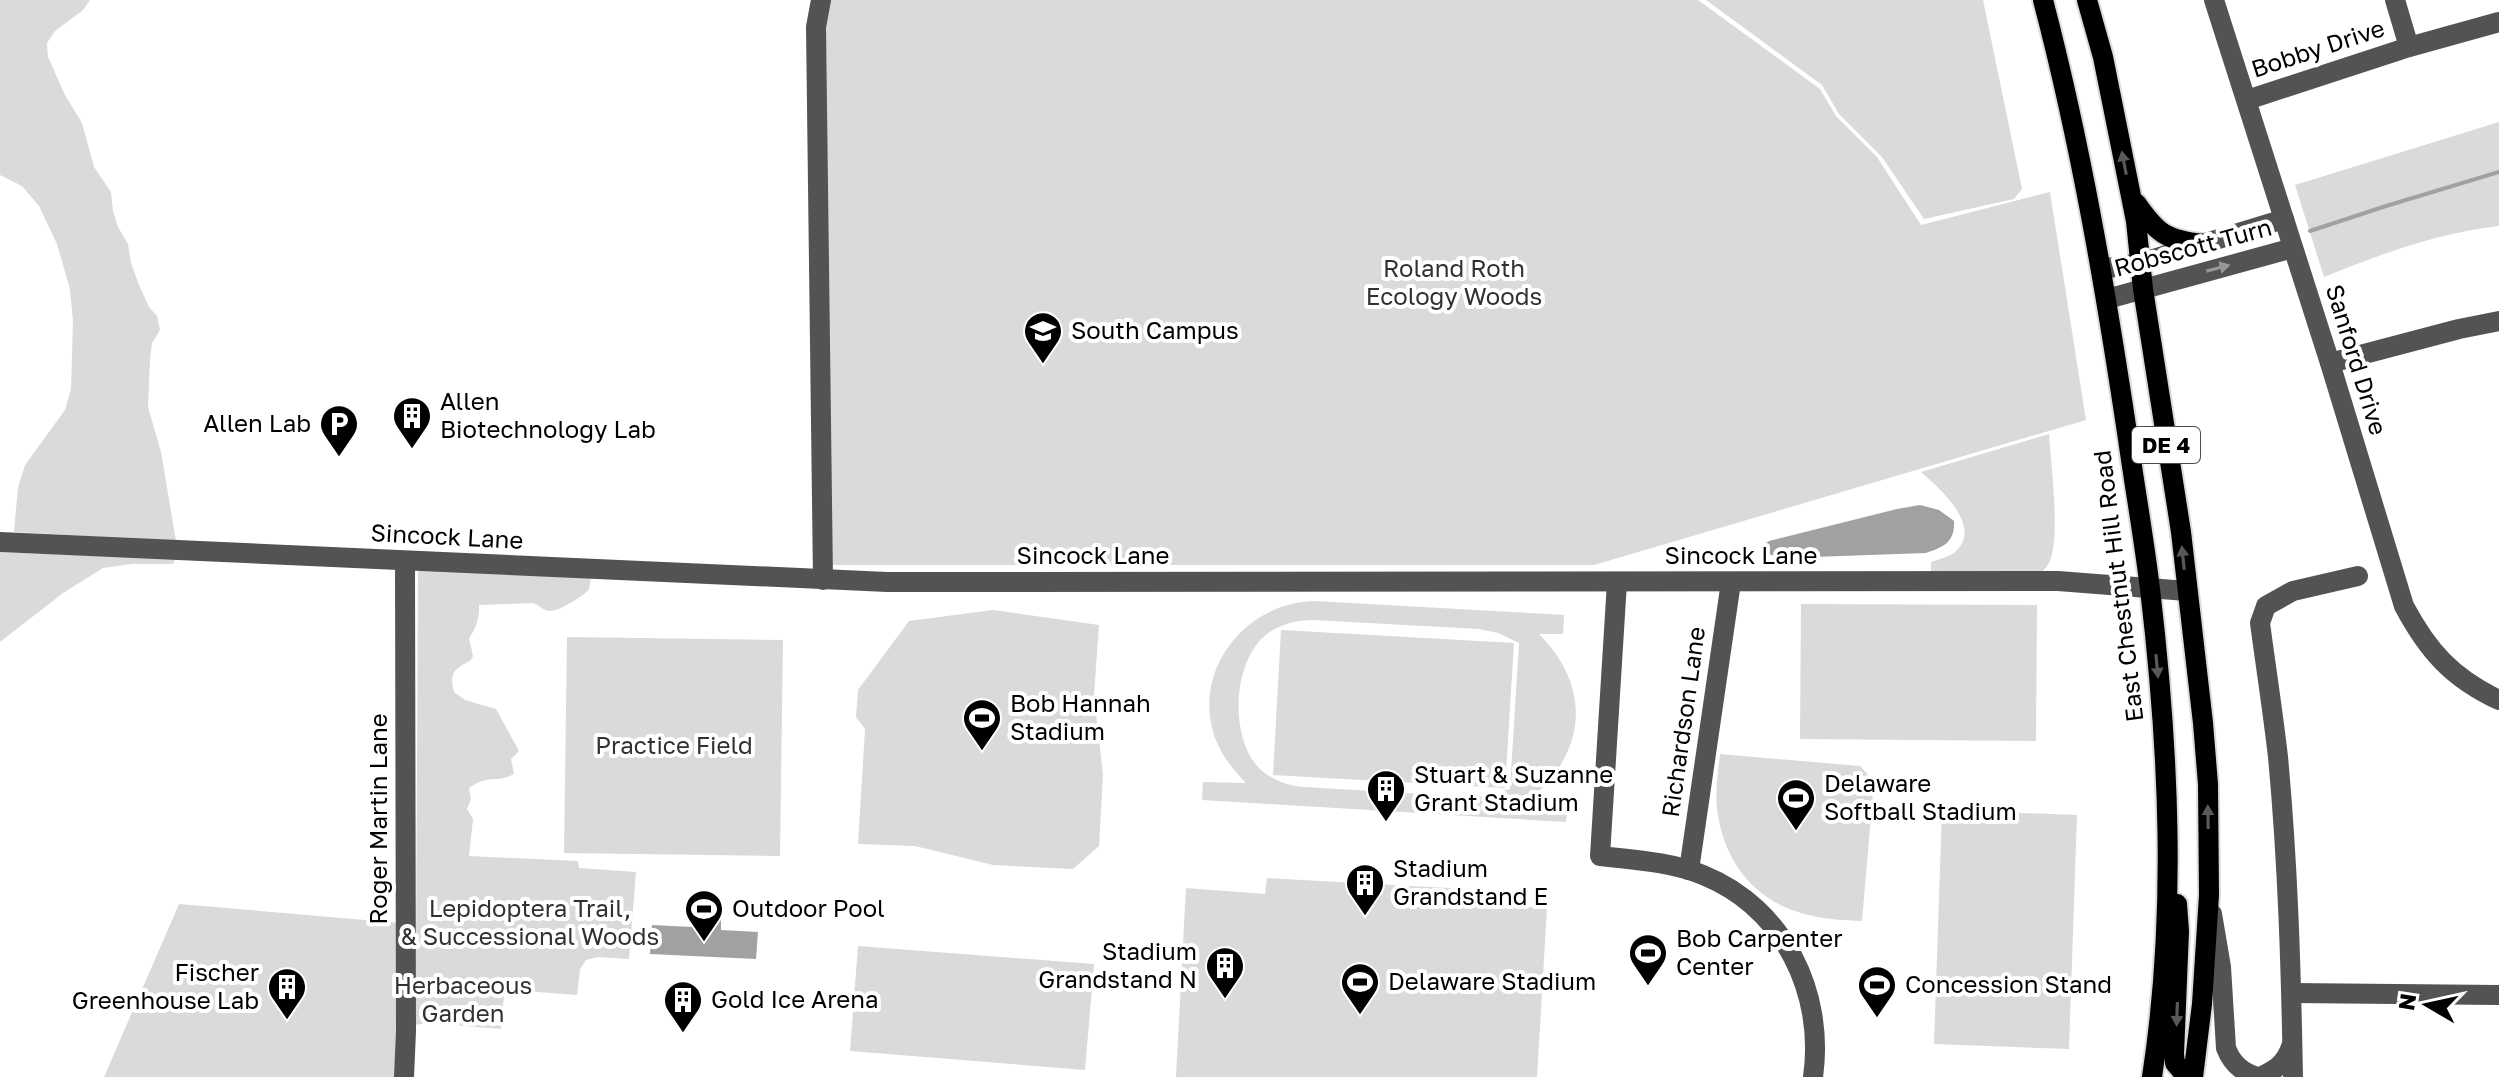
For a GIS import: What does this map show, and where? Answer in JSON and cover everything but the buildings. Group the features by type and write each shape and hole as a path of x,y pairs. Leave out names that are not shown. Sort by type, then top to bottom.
{"main road":[{"name":"East Chestnut Hill Road","path":"2043,0 2102,269 2150,589 2168,797 2163,969 2152,1077"},
{"name":"DE 4","path":"2087,0 2103,57 2130,195 2181,532 2208,784 2209,895 2193,1077"},
{"path":"2130,195 2159,233 2171,239 2203,244"},
{"path":"2168,797 2179,931 2174,1054 2175,1063 2187,1077"}],"street":[{"path":"821,0 816,27 823,580"},
{"name":"Sanford Drive","path":"2214,0 2404,606 2419,634 2457,676 2499,700"},
{"path":"2395,0 2409,47"},
{"name":"Bobby Drive","path":"2247,100 2409,47 2499,22"},
{"name":"Robscott Turn","path":"2102,269 2140,263 2284,219"},
{"name":"Robscott Turn","path":"2107,299 2293,248"},
{"path":"2330,363 2499,321"},
{"name":"Sincock Lane","path":"0,542 887,582 2058,581 2187,591"},
{"name":"Roger Martin Lane","path":"404,1077 405,561"},
{"path":"2293,1077 2284,824 2260,623 2266,606 2293,591 2358,576"},
{"path":"1617,582 1600,856 1661,864 1714,880 1746,901 1774,928 1804,979 1813,1016 1816,1051 1813,1077"},
{"name":"Richardson Lane","path":"1689,870 1731,582"},
{"path":"2209,895 2221,967 2229,1056 2242,1071 2258,1077 2287,1060 2292,1044"},
{"path":"2292,993 2499,995"},
{"path":"2292,1044 2302,1056 2306,1077"}],"green space":[{"path":"0,0 90,0 83,10 55,31 47,43 48,57 82,123 94,167 111,192 113,211 128,244 139,285 157,316 160,330 152,343 148,407 161,452 176,541 14,532 18,487 25,465 65,410 71,389 73,321 70,289 57,244 39,206 22,186 0,175"},
{"name":"Roland Roth Ecology Woods","path":"827,0 1698,0 1820,89 1836,116 1877,157 1921,225 2050,192 2086,420 1594,565 829,565 822,26"},
{"path":"1706,0 1983,0 2022,189 2014,199 1924,219 1882,157 1839,114 1822,85"},
{"path":"2499,122 2499,226 2431,239 2324,277 2295,185"},
{"path":"2049,434 2055,527 2052,554 2046,567 2039,574 1931,574 1931,562 1955,552 1963,542 1964,531 1956,508 1921,472"},
{"path":"0,552 175,559 173,564 103,568 63,593 0,642"},
{"name":"Lepidoptera Trail, & Successional Woods","path":"418,568 592,576 587,592 554,611 533,603 479,605 477,622 469,638 473,656 453,675 454,692 465,700 496,709 519,751 511,759 514,774 482,781 469,788 471,799 467,809 473,819 469,856 578,861 579,868 636,872 629,959 598,957 586,960 580,969 577,995 512,990 505,984 501,1029 429,1023 413,1025"},
{"path":"1315,601 1564,615 1563,634 1539,634 1556,654 1568,676 1576,719 1572,741 1548,782 1529,800 1568,803 1566,822 1202,800 1203,782 1246,783 1228,762 1215,738 1210,713 1211,688 1218,665 1230,644 1247,627 1267,613 1290,604","holes":["1313,620 1479,629 1498,633 1519,643 1510,789 1470,797 1299,786 1270,776 1250,756 1239,720 1241,681 1255,646 1272,631 1289,623"]},
{"path":"1801,604 2037,605 2036,741 1800,739"},
{"name":"Bob Hannah Stadium","path":"993,610 1099,625 1094,695 1103,775 1099,846 1073,869 993,865 915,846 858,844 865,729 856,717 858,690 909,621"},
{"path":"1281,630 1514,643 1505,788 1273,775"},
{"name":"Practice Field","path":"567,637 783,640 780,856 564,853"},
{"name":"Delaware Softball Stadium","path":"1720,754 1860,766 1874,781 1862,921 1793,911 1760,892 1747,879 1727,848 1721,829 1716,795"},
{"path":"1942,810 2077,815 2069,1049 1934,1044"},
{"name":"Delaware Stadium","path":"1267,878 1467,889 1467,904 1547,908 1537,1077 1176,1077 1186,888 1265,894"},
{"path":"179,904 400,923 396,1077 104,1077"},
{"path":"858,946 1094,964 1085,1070 850,1051"}],"shaded area":[{"path":"1920,505 1939,510 1954,521 1953,534 1947,543 1926,553 1784,558 1760,552 1769,541"},
{"name":"Outdoor Pool","path":"693,906 721,908 721,930 758,932 756,959 650,954 652,925 692,927"}],"waterway":[{"path":"2310,231 2499,172"}],"place":[{"name":"South Campus","path":"1043,365"},
{"name":"Allen Biotechnology Lab","path":"412,450"},
{"name":"Allen Lab","path":"339,458"},
{"name":"Bob Hannah Stadium","path":"982,752"},
{"name":"Stuart & Suzanne Grant Stadium","path":"1386,823"},
{"name":"Delaware Softball Stadium","path":"1796,832"},
{"name":"Stadium Grandstand E","path":"1365,917"},
{"name":"Outdoor Pool","path":"704,943"},
{"name":"Bob Carpenter Center","path":"1648,987"},
{"name":"Stadium Grandstand N","path":"1225,1000"},
{"name":"Delaware Stadium","path":"1360,1016"},
{"name":"Concession Stand","path":"1877,1019"},
{"name":"Fischer Greenhouse Lab","path":"287,1021"},
{"name":"Gold Ice Arena","path":"683,1034"}],"park label":[{"name":"Herbaceous Garden","path":"463,1000"}]}
